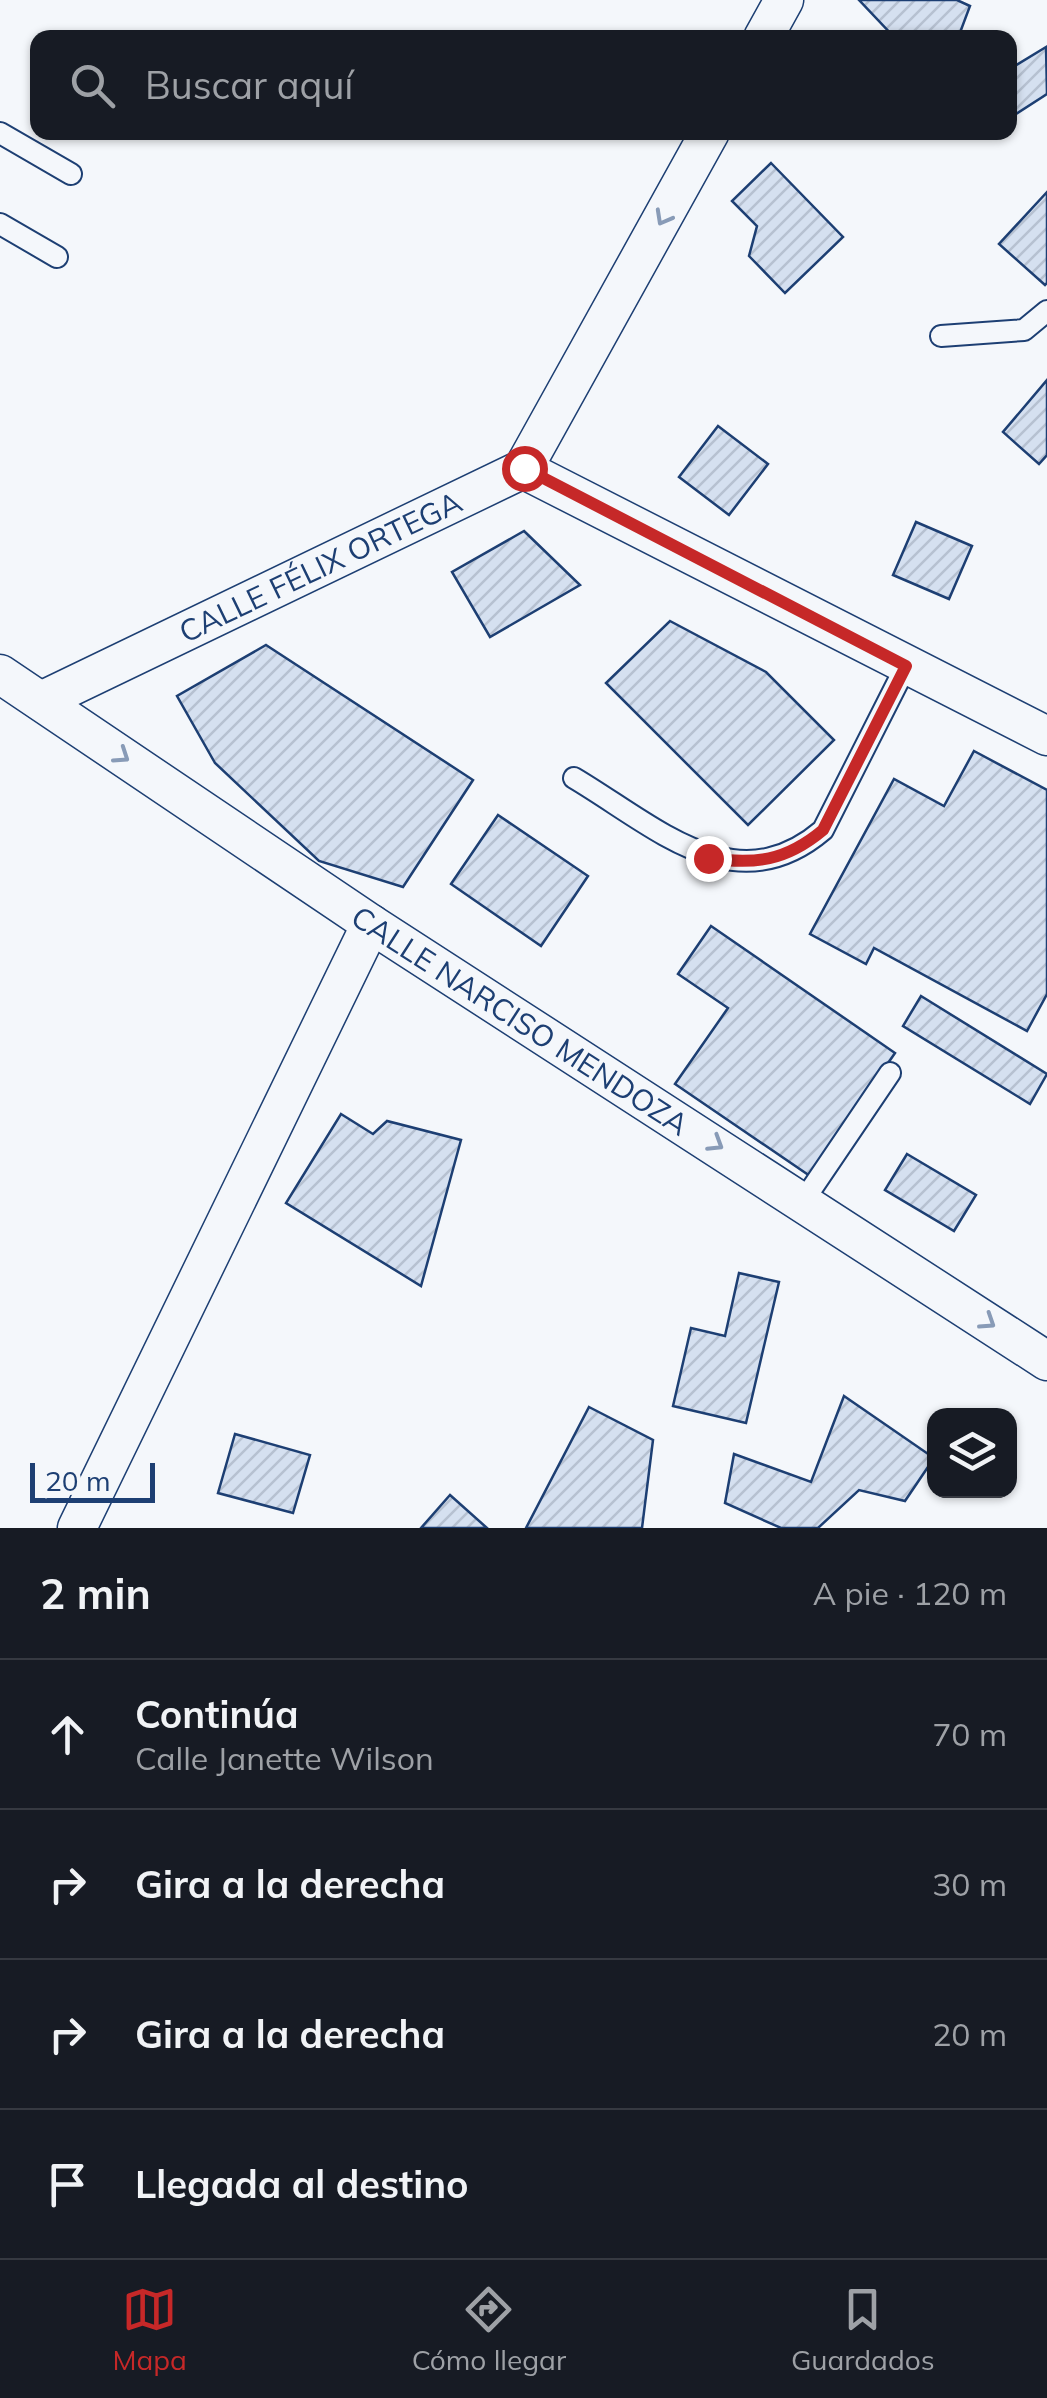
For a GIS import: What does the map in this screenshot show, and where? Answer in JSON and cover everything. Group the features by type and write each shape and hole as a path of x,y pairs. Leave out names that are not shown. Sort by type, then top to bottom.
{"street":[{"path":"767,30 784,0"},
{"path":"706,140 524,468 1047,736"},
{"name":"CALLE FÉLIX ORTEGA","path":"41,701 524,468"},
{"name":"CALLE NARCISO MENDOZA","path":"0,674 371,924 804,1200 1047,1361"},
{"path":"78,1528 371,924"}],"lane":[{"path":"0,133 71,174"},
{"path":"0,224 58,257"},
{"path":"941,336 1024,330 1047,311"},
{"path":"574,778 708,858 744,864 774,860 801,849 823,830 906,666"},
{"path":"804,1200 890,1073"}],"building":[{"path":"859,0 957,0 970,6 961,30 887,30"},
{"path":"1046,47 1047,94 1017,113 1017,65"},
{"path":"771,163 843,237 785,293 749,256 757,226 732,201"},
{"path":"1047,192 1047,283 1045,285 999,244"},
{"path":"1047,380 1047,455 1039,464 1003,432"},
{"path":"718,426 768,464 729,515 679,477"},
{"path":"916,522 972,546 949,599 893,575"},
{"path":"524,531 580,585 490,637 452,572"},
{"path":"670,621 766,672 834,740 748,825 606,683"},
{"path":"266,645 473,780 403,887 319,861 215,763 177,696"},
{"path":"974,751 1047,790 1047,994 1027,1031 874,948 866,964 810,934 894,779 944,806"},
{"path":"498,815 588,876 541,946 451,884"},
{"path":"711,926 895,1053 810,1176 675,1084 728,1008 678,974"},
{"path":"921,996 1047,1074 1030,1104 903,1026"},
{"path":"341,1114 373,1134 387,1121 461,1140 421,1286 286,1203"},
{"path":"907,1154 976,1195 954,1231 885,1190"},
{"path":"739,1273 779,1282 746,1423 673,1406 691,1328 725,1336"},
{"path":"844,1396 927,1453 927,1468 905,1501 859,1490 818,1528 781,1528 725,1503 734,1454 811,1482"},
{"path":"589,1407 653,1440 642,1528 526,1528"},
{"path":"235,1434 310,1455 293,1513 218,1493"},
{"path":"450,1495 487,1528 421,1528"}],"route":[{"path":"524,468 906,666 823,830 801,849 774,860 744,864 708,858"}]}
